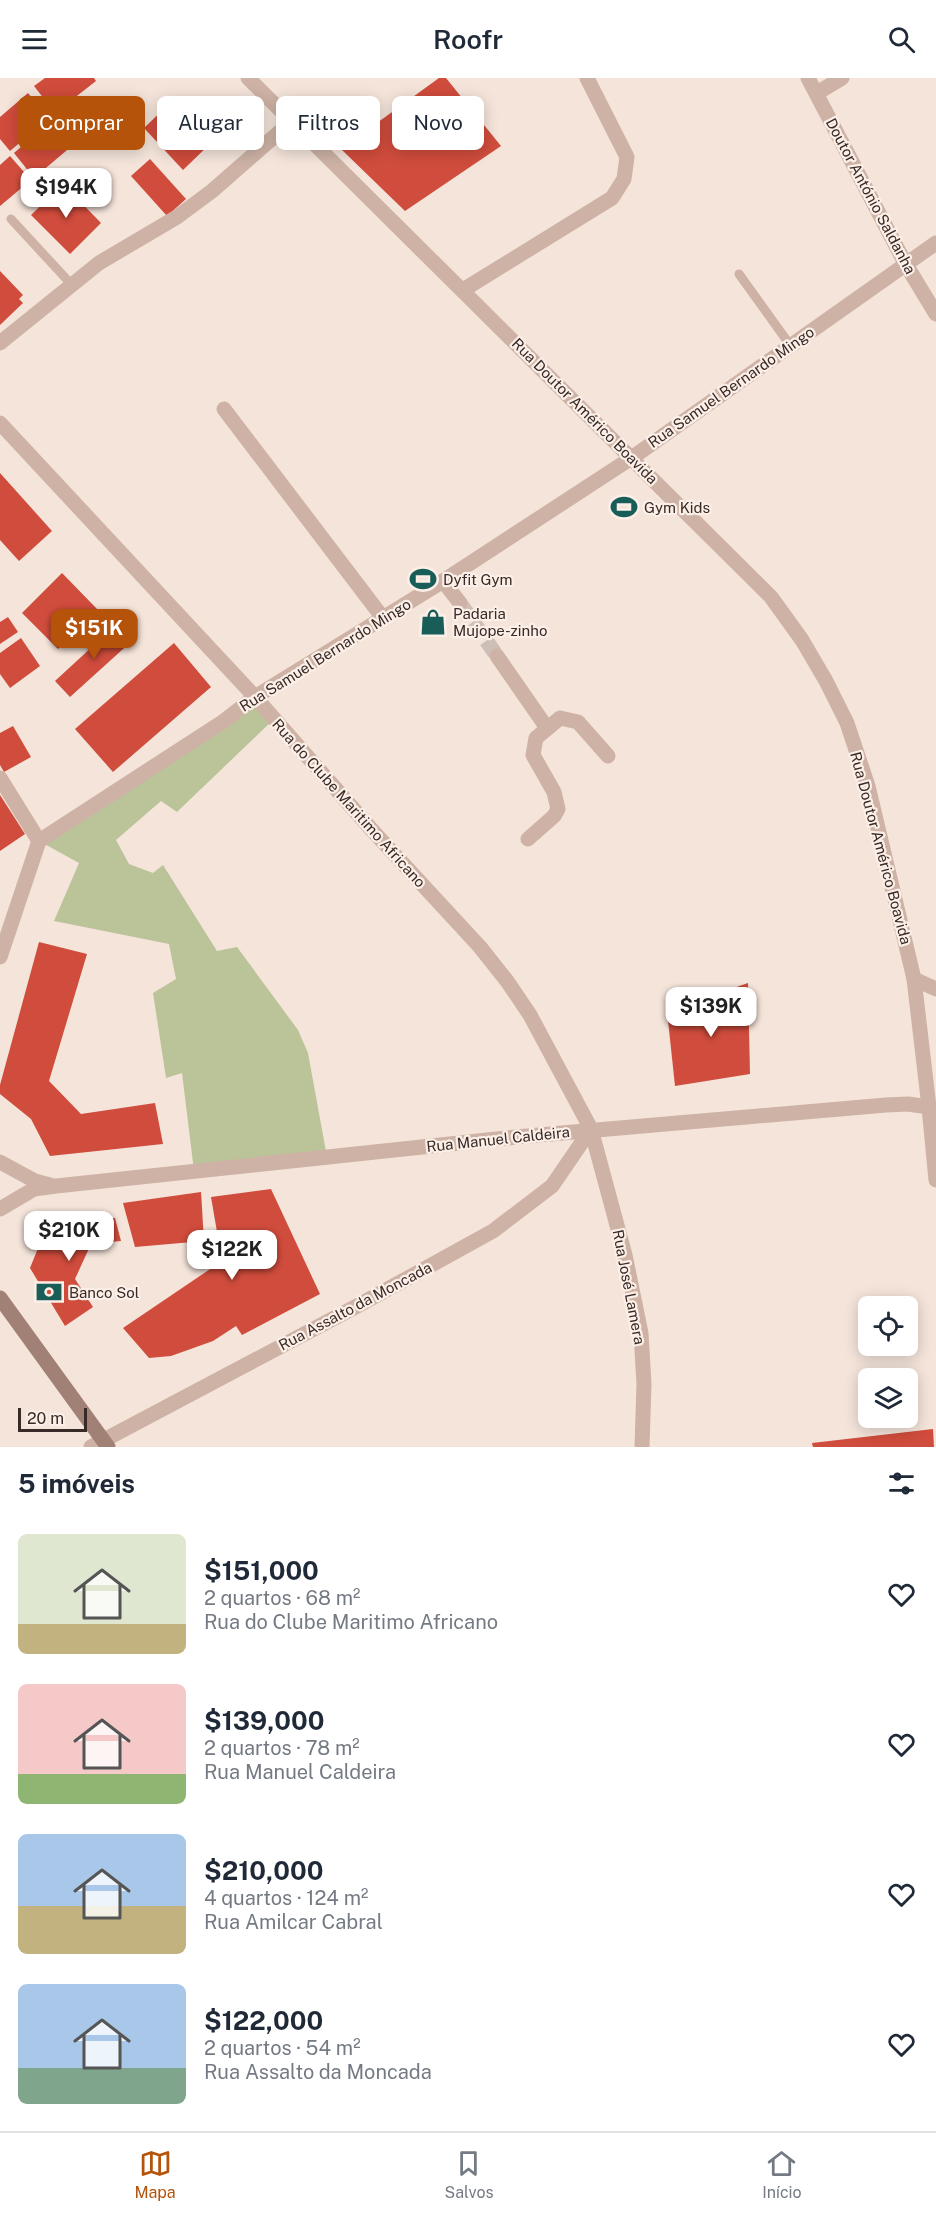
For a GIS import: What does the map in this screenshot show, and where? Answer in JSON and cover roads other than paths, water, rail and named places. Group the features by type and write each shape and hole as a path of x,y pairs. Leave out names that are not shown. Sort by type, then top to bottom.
{"main road":[{"path":"0,1298 100,1445"}],"street":[{"name":"Rua Doutor Américo Boavida","path":"248,78 276,106"},
{"path":"463,290 612,198 624,179 627,157 587,78"},
{"name":"Doutor António Saldanha","path":"808,78 905,263 936,314"},
{"path":"817,93 842,78"},
{"path":"0,343 71,284 120,249 177,217 212,191 276,136"},
{"name":"Rua Doutor Américo Boavida","path":"320,150 633,457 771,597 802,640 847,723 868,786 914,979 932,1112 936,1180"},
{"name":"Rua Samuel Bernardo Mingo","path":"39,841 224,721 255,697 443,580 633,457 936,243"},
{"path":"224,409 383,618"},
{"name":"Rua do Clube Maritimo Africano","path":"0,423 255,697 372,830 480,947 530,1015 591,1130"},
{"path":"443,580 460,603"},
{"path":"497,656 547,728"},
{"path":"528,839 554,816 558,809 554,792 533,755 536,738 560,718 571,719 578,722 608,756"},
{"path":"0,778 39,841 0,957"},
{"path":"914,979 936,989"},
{"path":"924,1065 936,1048"},
{"name":"Rua Manuel Caldeira","path":"0,1209 34,1189 56,1186 591,1130 886,1105 908,1104 932,1112"},
{"name":"Rua Assalto da Moncada","path":"100,1445 493,1231 552,1186 591,1130"},
{"name":"Rua José Lamera","path":"591,1130 625,1255 640,1333 644,1384 642,1447"},
{"name":"Rua Manuel Caldeira","path":"0,1162 35,1181 56,1186"}],"lane":[{"path":"11,219 71,284"},
{"path":"740,274 790,345"}],"tunnel":[{"path":"460,603 497,656"}],"place":[{"name":"Gym Kids","path":"624,507"},
{"name":"Dyfit Gym","path":"423,579"},
{"name":"Padaria Mujope-zinho","path":"433,622"},
{"name":"Banco Sol","path":"49,1292"}]}
